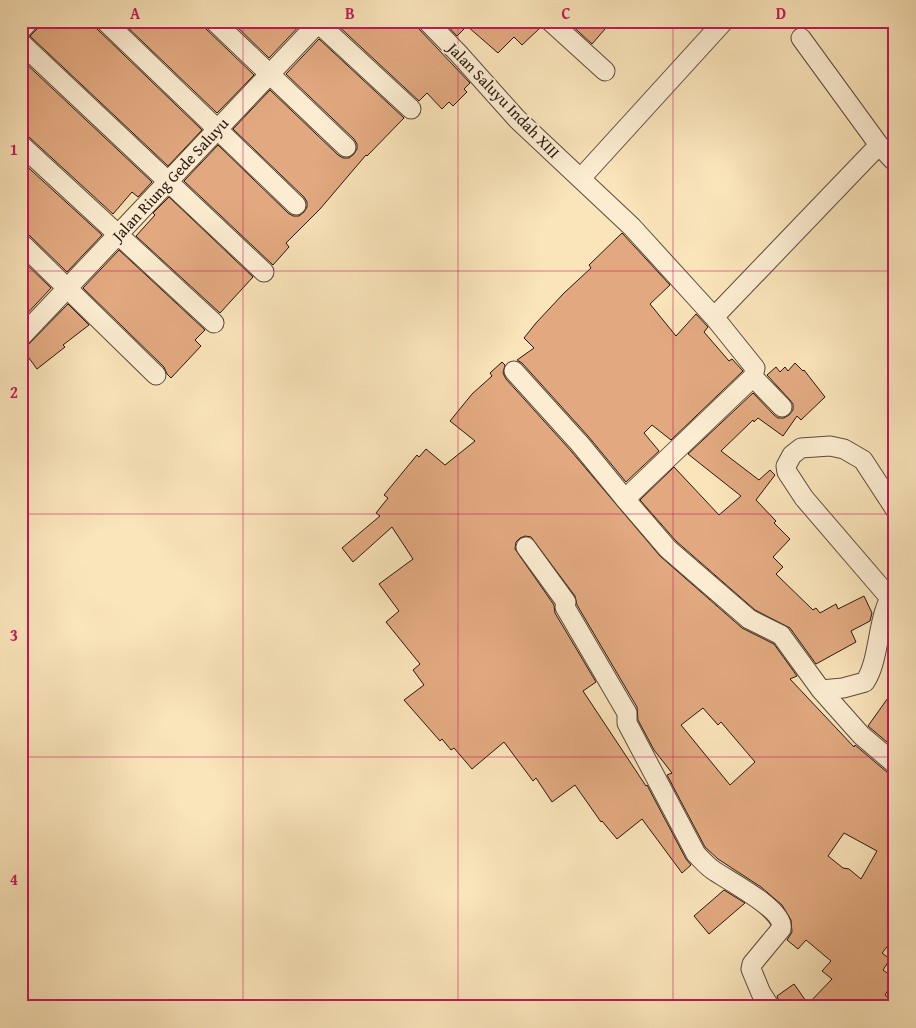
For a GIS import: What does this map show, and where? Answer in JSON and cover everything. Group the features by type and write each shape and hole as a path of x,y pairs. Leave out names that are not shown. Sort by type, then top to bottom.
{"street":[{"path":"21,30 30,21"},
{"path":"105,21 296,205"},
{"path":"214,21 346,147"},
{"name":"Jalan Saluyu Indah XIII","path":"427,21 517,119 632,227 714,317 755,368 753,377"},
{"path":"550,21 605,70"},
{"path":"581,178 724,21"},
{"path":"318,22 411,109"},
{"name":"Jalan Riung Gede Saluyu","path":"21,337 318,22"},
{"path":"800,38 879,145 895,162"},
{"path":"21,42 264,272"},
{"path":"21,144 214,323"},
{"path":"714,317 879,145"},
{"path":"21,243 156,375"},
{"path":"514,371 580,444 668,549 749,619 780,635 821,690 861,735 895,764"},
{"path":"625,499 753,377 782,407"},
{"path":"821,690 843,688 864,682 870,672 884,612 892,594 804,498 787,472 786,466 792,455 801,448 830,446 844,449 862,460 895,509"},
{"path":"526,547 566,602 565,607 627,713 627,723 696,854 713,870 751,893 781,923 781,929 750,969 770,1007"}],"building":[{"path":"40,21 56,21 63,28 70,21 94,21 97,29 202,130 168,166 30,36 38,28"},
{"path":"121,21 203,21 206,29 254,75 217,113"},
{"path":"231,21 304,21 269,58"},
{"path":"333,21 416,21 419,29 470,83 464,89 467,92 453,106 449,102 442,109 427,93 419,101"},
{"path":"443,21 539,21 541,27 522,45 514,37 498,53 467,26 457,36"},
{"path":"567,21 612,21 592,44"},
{"path":"319,39 404,118 366,155 320,209 286,243 289,247 273,265 184,181 218,145 288,213 293,216 299,216 304,212 307,202 304,197 233,129 270,90 338,155 343,158 349,158 354,154 357,144 354,139 286,74"},
{"path":"21,59 152,182 138,197 132,192 113,214 29,137 21,134"},
{"path":"21,161 102,235 67,272 29,235 21,232"},
{"path":"169,197 253,277 220,313 136,236 155,215 153,213"},
{"path":"622,233 670,285 650,304 676,336 696,314 708,327 704,332 729,361 732,359 743,371 671,440 652,425 644,433 659,451 626,482 588,436 522,363 517,360 534,348 524,338 536,323 591,268 589,265"},
{"path":"119,250 205,330 195,340 201,346 171,378 164,367 83,288"},
{"path":"21,259 51,288 21,320"},
{"path":"68,304 89,325 63,345 65,347 37,369 23,350"},
{"path":"502,362 505,365 503,373 506,379 571,451 660,556 742,628 774,644 797,676 790,679 854,747 855,745 888,773 895,775 895,937 882,953 890,959 883,970 895,979 885,995 895,1003 895,1007 781,1007 777,996 794,984 808,1004 832,979 822,971 831,961 806,940 798,949 787,940 792,932 791,920 782,905 761,887 718,859 705,847 667,775 672,773 654,750 638,720 637,707 577,605 575,596 531,537 525,536 520,538 516,542 515,549 554,605 555,613 596,682 583,691 647,785 691,865 682,873 642,819 617,839 601,822 575,785 552,802 536,778 533,781 504,742 472,769 454,748 451,750 442,739 440,741 404,700 424,685 413,670 420,664 386,622 399,611 379,584 413,559 392,527 353,562 342,548 380,516 376,513 388,498 384,495 417,455 419,457 426,449 445,465 475,441 450,421 472,394 492,376 490,373","holes":["703,708 718,725 721,722 755,762 730,785 681,725","844,833 877,851 861,879 828,856"]},
{"path":"795,363 804,370 825,397 801,420 797,416 783,436 758,418 754,422 753,420 721,451 759,480 770,470 775,475 756,500 776,521 774,523 790,539 773,557 783,567 776,574 813,610 816,608 820,613 836,604 838,609 864,596 872,613 870,621 851,631 856,642 816,664 790,628 755,610 676,541 640,500 674,467 719,515 741,496 688,454 753,393 778,418 784,418 789,415 793,410 793,404 767,375 776,367 780,372 785,367 788,371"},
{"path":"895,688 895,730 887,742 868,726"},
{"path":"724,890 745,903 709,934 694,916"}]}
